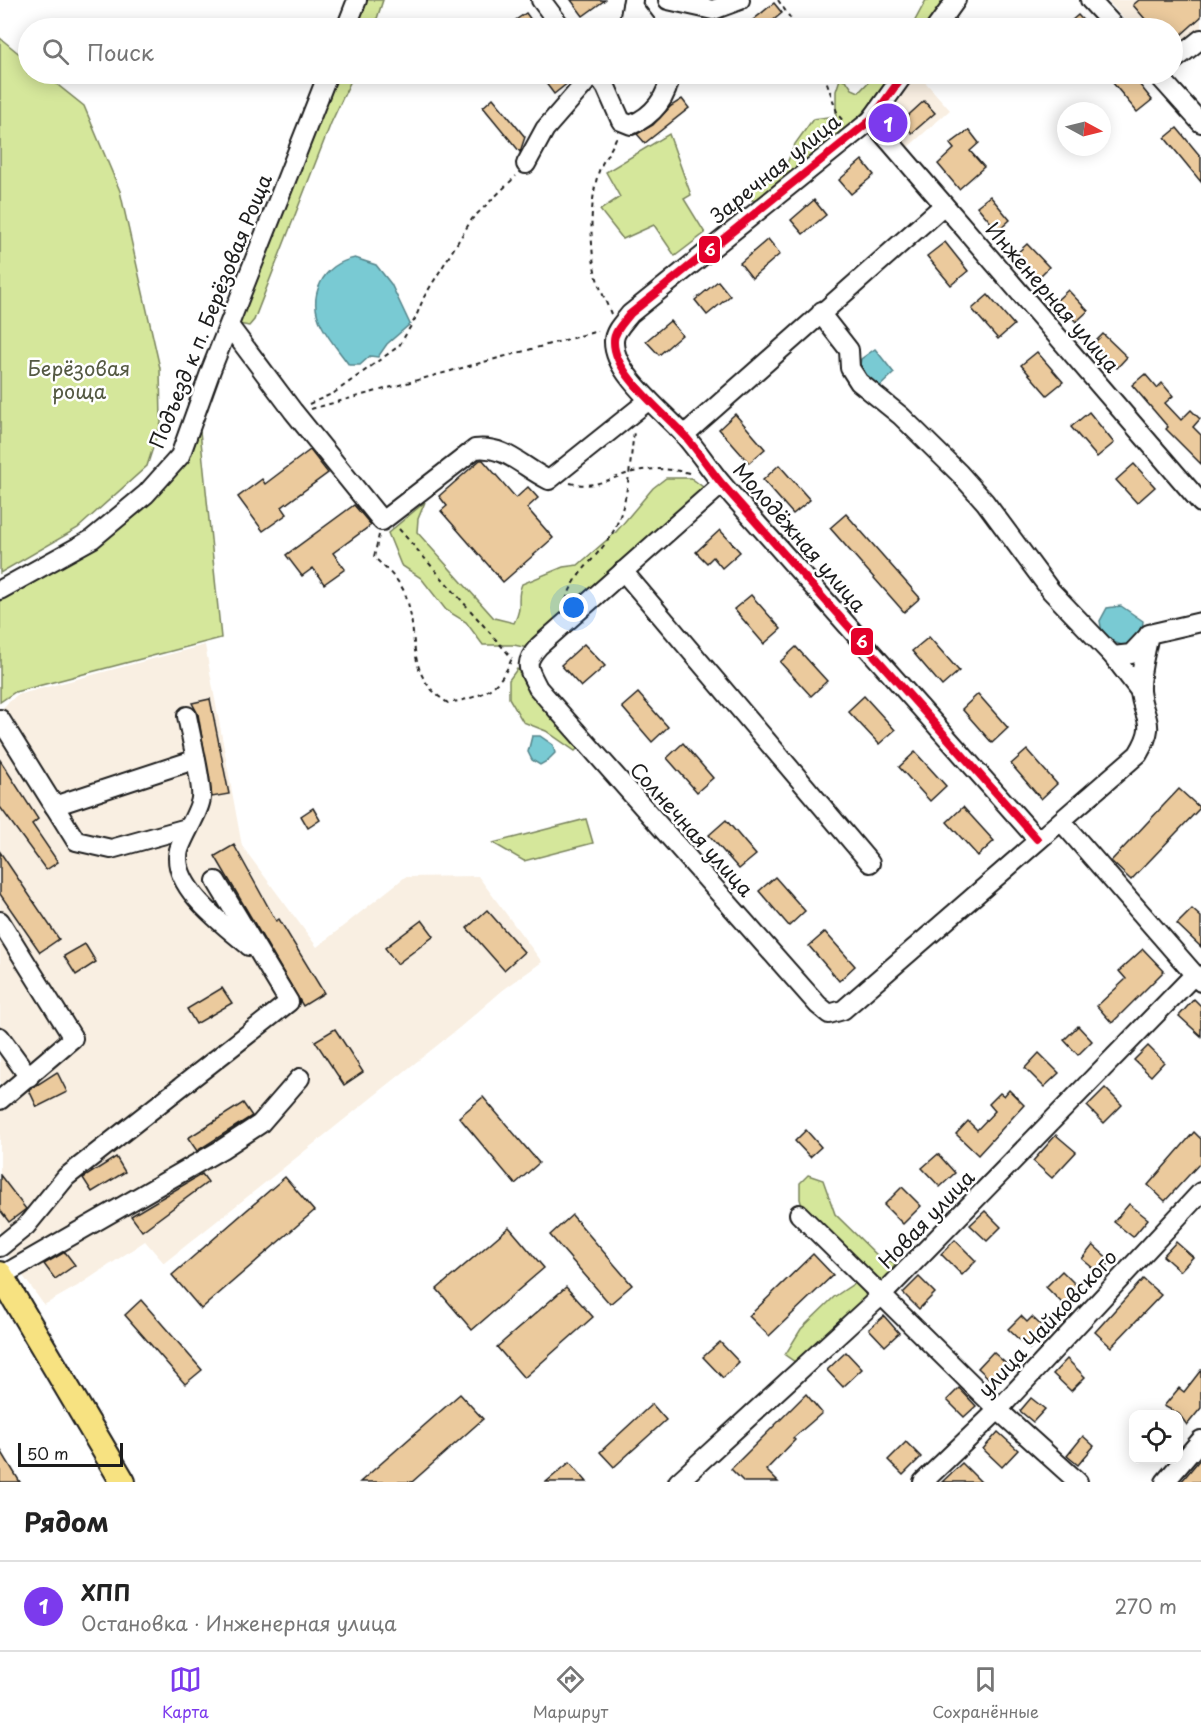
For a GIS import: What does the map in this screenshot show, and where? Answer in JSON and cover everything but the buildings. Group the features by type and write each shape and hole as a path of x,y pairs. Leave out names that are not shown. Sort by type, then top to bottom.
{"main road":[{"path":"0,1275 123,1482"}],"street":[{"path":"350,18 357,0"},
{"path":"541,0 554,18"},
{"path":"668,0 713,10 740,0"},
{"path":"943,18 956,0"},
{"path":"1090,0 1107,18"},
{"path":"630,18 632,3"},
{"path":"632,3 642,18"},
{"path":"1183,54 1201,39"},
{"name":"Подъезд к п. Берёзовая Роща","path":"0,590 92,539 146,494 180,456 324,84"},
{"path":"526,164 545,129 586,84"},
{"path":"603,84 621,121 630,124 640,120 661,102 669,84"},
{"name":"Заречная улица","path":"615,332 630,314 871,120 897,84"},
{"path":"1167,84 1201,123"},
{"name":"Инженерная улица","path":"871,120 1201,503"},
{"path":"684,435 944,205"},
{"path":"822,311 824,318 849,350 850,368 859,382 901,416 986,502 1051,591 1113,656 1140,691"},
{"path":"230,327 293,411 386,519 475,450 498,449 507,452 532,472 549,480 557,476 643,406"},
{"name":"Молодёжная улица","path":"615,332 620,363 643,406 684,435 718,487 1037,839"},
{"path":"523,663 559,627 718,487"},
{"path":"623,571 870,863"},
{"path":"1113,656 1131,654 1149,634 1201,622"},
{"path":"1037,839 1061,821 1142,748 1148,731 1148,723 1140,691 1149,634"},
{"name":"Солнечная улица","path":"523,663 538,688 818,1005 829,1014 843,1010 1024,855 1037,839"},
{"path":"187,716 201,798 179,852 178,870 186,885 212,914 262,957"},
{"path":"0,719 76,841 111,849 187,828"},
{"path":"54,806 194,760"},
{"path":"1061,821 1197,978"},
{"path":"0,1247 26,1226 66,1177 289,1002 216,881"},
{"path":"0,921 73,1038 0,1100"},
{"name":"Новая улица","path":"678,1482 883,1294 1197,978"},
{"path":"0,1037 29,1077"},
{"path":"0,1275 251,1130 260,1124 300,1078"},
{"name":"улица Чайковского","path":"923,1482 998,1410 1201,1192"},
{"path":"799,1214 883,1294 998,1410 1078,1482"},
{"path":"1165,1482 1201,1440"}],"path":[{"path":"778,0 790,18"},
{"path":"827,84 838,115 854,133"},
{"path":"293,411 309,409 615,332 594,267 593,229 595,185 601,166 612,151 621,121"},
{"path":"293,411 334,393 399,346 416,319 424,297 472,219 501,193 526,164"},
{"path":"559,627 573,581 606,543 618,521 643,406"},
{"path":"557,476 572,484 598,485 628,473 662,469 693,473 718,487"},
{"path":"386,519 523,663 490,691 448,703 432,692 418,671 414,654 416,638 406,594 374,557 386,519"}],"shaded area":[{"path":"1107,0 1201,0 1201,29 1183,45 1183,18 1123,18"},
{"path":"906,84 927,84 950,110 907,148 887,126"},
{"path":"205,645 242,846 317,947 405,877 478,876 542,962 503,990 459,1028 164,1263 145,1241 81,1284 44,1305 0,1244 0,710 17,695"}],"green space":[{"path":"363,0 383,0 377,18 356,18"},
{"path":"926,0 947,0 935,18 916,18"},
{"name":"Берёзовая роща","path":"0,38 18,53 18,84 56,84 84,106 120,191 160,368 161,423 147,466 78,528 0,573"},
{"path":"330,84 349,84 331,123 254,320 249,326 238,324"},
{"path":"838,84 849,84 852,89 859,92 867,84 889,84 832,142 760,202 752,200 749,191 760,181 770,179 787,163 795,144 813,119 836,116 836,91"},
{"path":"669,134 691,195 684,199 705,233 675,256 654,225 623,239 600,210 620,197 606,172"},
{"path":"200,431 221,638 15,692 0,702 0,595 96,542 182,460"},
{"path":"666,478 691,478 707,490 532,649 514,645 483,645 466,622 446,610 421,578 401,565 388,533 425,502 418,519 417,532 494,618 514,623 522,584 563,567 578,565 616,532 653,488"},
{"path":"517,669 579,747 575,751 546,731 523,722 509,698 509,680"},
{"path":"586,819 593,843 524,861 493,843"},
{"path":"808,1175 823,1180 835,1214 881,1259 896,1263 882,1287 804,1214 800,1199 800,1183"},
{"path":"855,1283 863,1288 866,1297 798,1364 785,1355 801,1329 834,1297"}],"water":[{"path":"355,258 376,265 391,284 410,324 387,344 378,357 370,356 360,365 349,365 322,326 316,304 320,283 326,274 344,261"},
{"path":"875,349 894,373 877,389 859,368 861,359"},
{"path":"1121,606 1143,621 1142,630 1127,647 1103,638 1100,621 1107,608"},
{"path":"532,736 540,736 553,745 555,753 540,765 532,760 528,752"}],"transit line":[{"name":"6","path":"897,84 871,120 630,314 616,334 614,341 616,354 622,367 642,392 685,436 722,484 1037,839"}],"place":[{"name":"ХПП","path":"888,123"}]}
